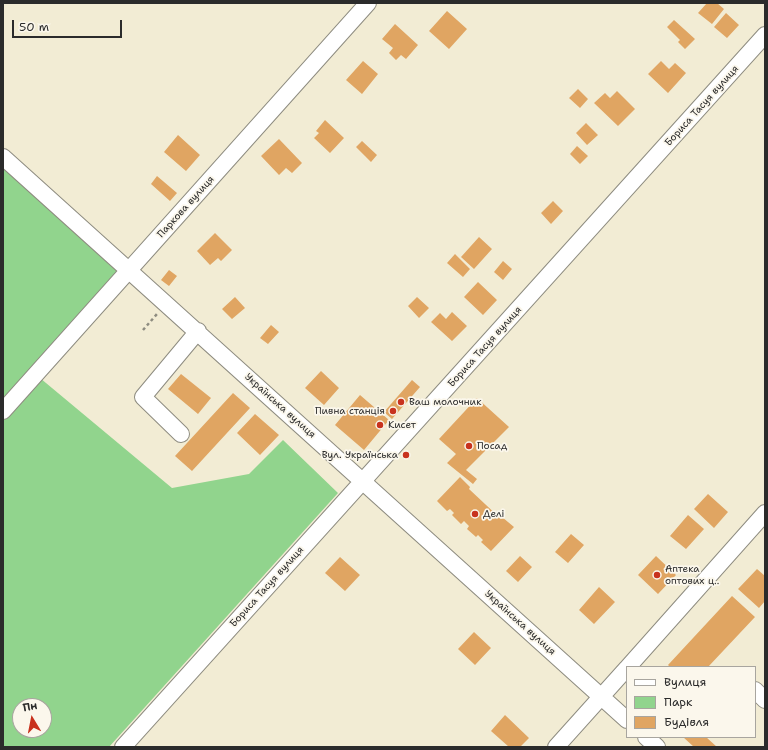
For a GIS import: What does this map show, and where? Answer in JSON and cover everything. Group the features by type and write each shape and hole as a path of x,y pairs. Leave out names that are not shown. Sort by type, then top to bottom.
{"street":[{"name":"Паркова вулиця","path":"3,411 368,3"},
{"name":"Бориса Тасуя вулиця","path":"123,747 362,480 464,371 765,35"},
{"name":"Українська вулиця","path":"3,157 198,331 626,719"},
{"path":"181,434 143,397 198,331"},
{"path":"629,666 765,513"},
{"path":"556,747 626,669"},
{"path":"756,691 765,700"},
{"path":"647,738 657,747"}],"path":[{"path":"143,330 166,303"}],"green space":[{"path":"3,165 120,271 3,399"},
{"path":"40,378 172,488 249,474 283,440 338,493 109,747 3,747 3,421"}],"building":[{"path":"707,3 717,3 724,9 712,24 698,13"},
{"path":"447,11 467,29 449,49 429,31"},
{"path":"726,13 739,25 727,38 714,27"},
{"path":"674,20 695,39 685,49 678,42 680,40 667,27"},
{"path":"395,24 418,45 406,59 401,55 396,60 389,53 393,48 382,39"},
{"path":"363,61 378,74 362,94 346,80"},
{"path":"661,61 669,69 675,63 686,73 668,93 648,74"},
{"path":"578,89 588,99 580,108 569,98"},
{"path":"617,91 635,109 618,126 594,103 605,93 610,98"},
{"path":"325,120 344,138 330,153 314,138 319,133 316,131"},
{"path":"586,123 598,135 587,145 576,133"},
{"path":"178,135 200,155 186,171 164,152"},
{"path":"279,139 302,163 292,173 286,168 279,175 261,156"},
{"path":"362,141 377,155 371,162 356,147"},
{"path":"577,146 588,156 580,164 570,154"},
{"path":"157,176 177,193 170,201 151,184"},
{"path":"553,201 563,211 551,224 541,213"},
{"path":"215,233 232,250 221,261 218,258 210,265 197,251"},
{"path":"479,237 492,249 474,269 461,257"},
{"path":"455,254 470,269 463,277 447,263"},
{"path":"503,261 512,269 503,280 494,272"},
{"path":"169,270 177,276 169,286 161,280"},
{"path":"478,282 497,300 483,315 464,297"},
{"path":"235,297 245,308 232,319 222,309"},
{"path":"417,297 429,308 419,318 408,306"},
{"path":"452,312 467,326 452,341 431,322 440,313 446,319"},
{"path":"271,325 279,332 268,344 260,338"},
{"path":"321,371 339,388 324,405 305,388"},
{"path":"181,374 211,398 198,414 168,389"},
{"path":"412,380 420,387 392,419 384,412"},
{"path":"233,393 250,408 192,471 175,456"},
{"path":"360,395 389,420 364,450 335,425"},
{"name":"Посад","path":"477,398 509,427 466,470 477,479 473,484 447,463 456,454 439,439"},
{"path":"255,414 279,435 260,455 237,433"},
{"name":"Делі","path":"460,477 470,487 469,489 501,519 502,517 514,527 491,551 481,542 483,540 478,535 476,537 467,529 469,526 464,521 461,524 452,515 454,513 450,509 447,511 437,501"},
{"path":"708,494 728,512 714,528 694,509"},
{"path":"688,515 704,529 686,549 670,536"},
{"path":"571,534 584,545 568,563 555,552"},
{"path":"520,556 532,567 518,582 506,571"},
{"name":"Аптека оптових ц‥","path":"656,556 676,575 658,594 638,575"},
{"path":"340,557 360,575 345,591 325,573"},
{"path":"757,569 765,576 765,601 759,608 738,589"},
{"path":"599,587 615,602 594,624 579,610"},
{"path":"732,596 755,617 709,666 668,665"},
{"path":"474,632 491,648 475,665 458,649"},
{"path":"505,715 529,738 520,747 509,747 491,731"},
{"path":"684,738 707,738 717,747 694,747"}],"place":[{"name":"Ваш молочник","path":"401,402"},
{"name":"Пивна станція","path":"393,411"},
{"name":"Кисет","path":"380,425"},
{"name":"Посад","path":"469,446"},
{"name":"Вул. Українська","path":"406,455"},
{"name":"Делі","path":"475,514"},
{"name":"Аптека оптових ц‥","path":"657,575"}]}
